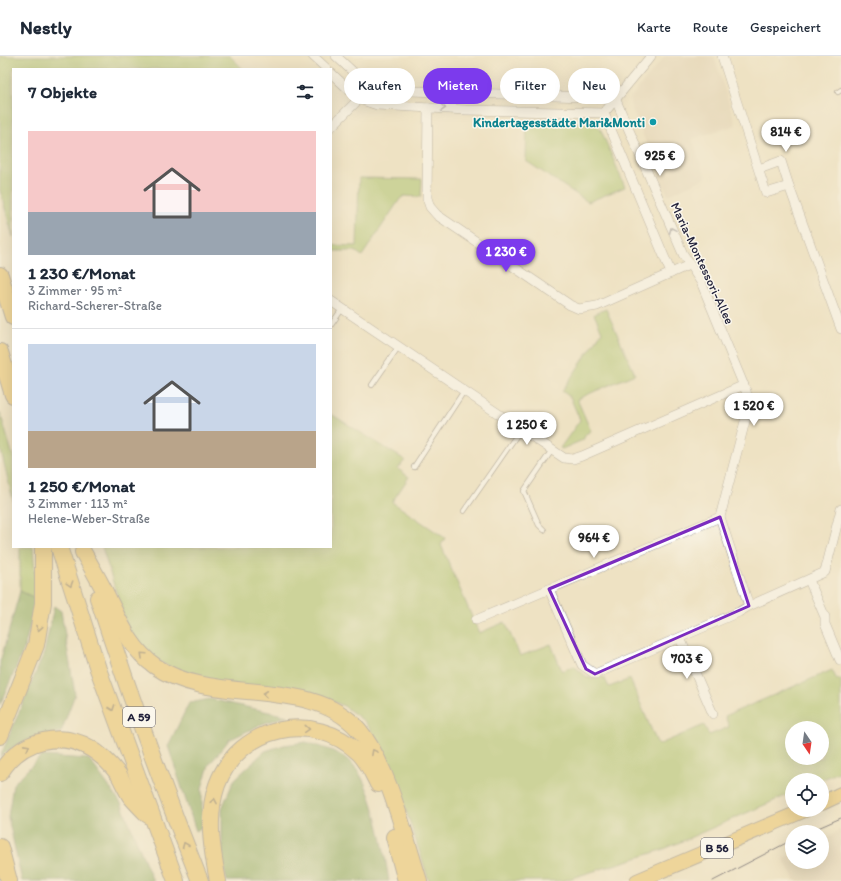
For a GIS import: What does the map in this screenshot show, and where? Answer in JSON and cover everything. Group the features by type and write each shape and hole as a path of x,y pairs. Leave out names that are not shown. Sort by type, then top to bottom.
{"highway":[{"path":"0,275 12,314"},
{"path":"0,352 12,392"},
{"path":"0,736 36,645 43,603 43,548"},
{"name":"A 59","path":"59,548 98,669 176,881"},
{"path":"83,549 124,632 138,650 155,666 202,686 283,696 312,702 338,712 358,729 373,750 387,783 419,881"},
{"name":"A 59","path":"83,549 119,663 174,815 200,881"},
{"path":"218,881 211,831 214,800 220,780 236,755 249,743 278,730 293,728 311,729 328,733 346,742 360,754 372,772 380,788 406,881"},
{"path":"0,774 12,757 29,745 51,739 62,739 81,743 99,754 110,764 120,777 131,796 153,821"},
{"path":"0,847 9,881"}],"main road":[{"path":"829,799 841,794"},
{"name":"B 56","path":"637,881 788,817"}],"street":[{"path":"313,56 326,68"},
{"path":"336,56 349,68"},
{"path":"620,92 651,56"},
{"path":"722,56 766,193 790,186"},
{"path":"332,74 344,85"},
{"path":"415,92 568,97"},
{"path":"332,126 354,104"},
{"path":"374,104 428,108 604,113"},
{"path":"604,113 611,104"},
{"name":"Maria-Montessori-Allee","path":"618,104 689,265 700,282 744,385 748,406 720,517"},
{"path":"428,108 427,198 430,207 437,215 579,309 588,309 601,305 689,265"},
{"path":"604,113 671,273"},
{"path":"759,169 781,161 841,329"},
{"path":"332,302 564,458 573,459 582,456 744,385"},
{"path":"549,589 582,665 593,674 680,638 825,572 841,509"},
{"path":"476,620 720,517 749,606"},
{"path":"808,580 826,617 824,624 840,660"},
{"path":"680,638 713,714"}],"lane":[{"path":"332,324 342,309"},
{"path":"372,385 399,346"},
{"path":"414,467 464,391"},
{"path":"464,512 520,429"},
{"path":"544,530 539,525 524,491 552,450"}],"highlighted area":[{"path":"720,517 749,606 595,674 586,669 549,589"}],"shaded area":[{"path":"665,56 714,56 736,125 692,139 706,178 668,195 630,104 631,97"},
{"path":"841,830 841,881 795,881 789,869 829,869 829,836"}],"green space":[{"path":"0,56 230,56 242,68 12,68 12,233 0,190"},
{"path":"527,121 590,123 596,125 601,130 625,187 588,202 526,161"},
{"path":"359,178 422,179 421,197 404,196 400,199 362,256 355,251 332,251 332,245 357,246"},
{"path":"606,309 635,374 577,399 591,431 586,434 583,440 562,449 560,448 580,420 570,397 562,391 602,332 594,314"},
{"path":"0,412 12,453 12,497 0,446"},
{"path":"332,415 405,460 398,469 409,477 392,502 445,538 441,545 479,633 505,622 520,656 551,644 562,671 574,666 588,678 604,677 609,687 630,679 658,745 704,725 709,735 729,727 725,716 832,670 837,680 841,679 841,771 829,776 829,773 785,773 785,796 662,850 562,881 429,881 397,783 382,746 364,721 344,706 315,694 198,681 158,661 128,630 102,548 332,548"},
{"path":"20,548 33,548 37,599 20,591"},
{"path":"20,591 37,599 24,649 0,705 0,662"},
{"path":"54,606 61,611 75,694 61,732 28,740 7,751 0,757 44,653"},
{"path":"210,699 287,716 262,724 229,740 209,765 202,788 202,827 196,831 168,746 189,703"},
{"path":"306,742 338,754 348,760 357,769 371,798 384,852 389,881 227,881 222,862 222,808 234,780 265,751 284,745"},
{"path":"41,756 89,759 121,803 153,881 22,881 8,817 13,784"}],"tram line":[{"path":"825,825 841,818"},
{"path":"713,881 785,844"}],"place":[{"name":"Kindertagesstädte Mari&Monti","path":"653,122"}]}
